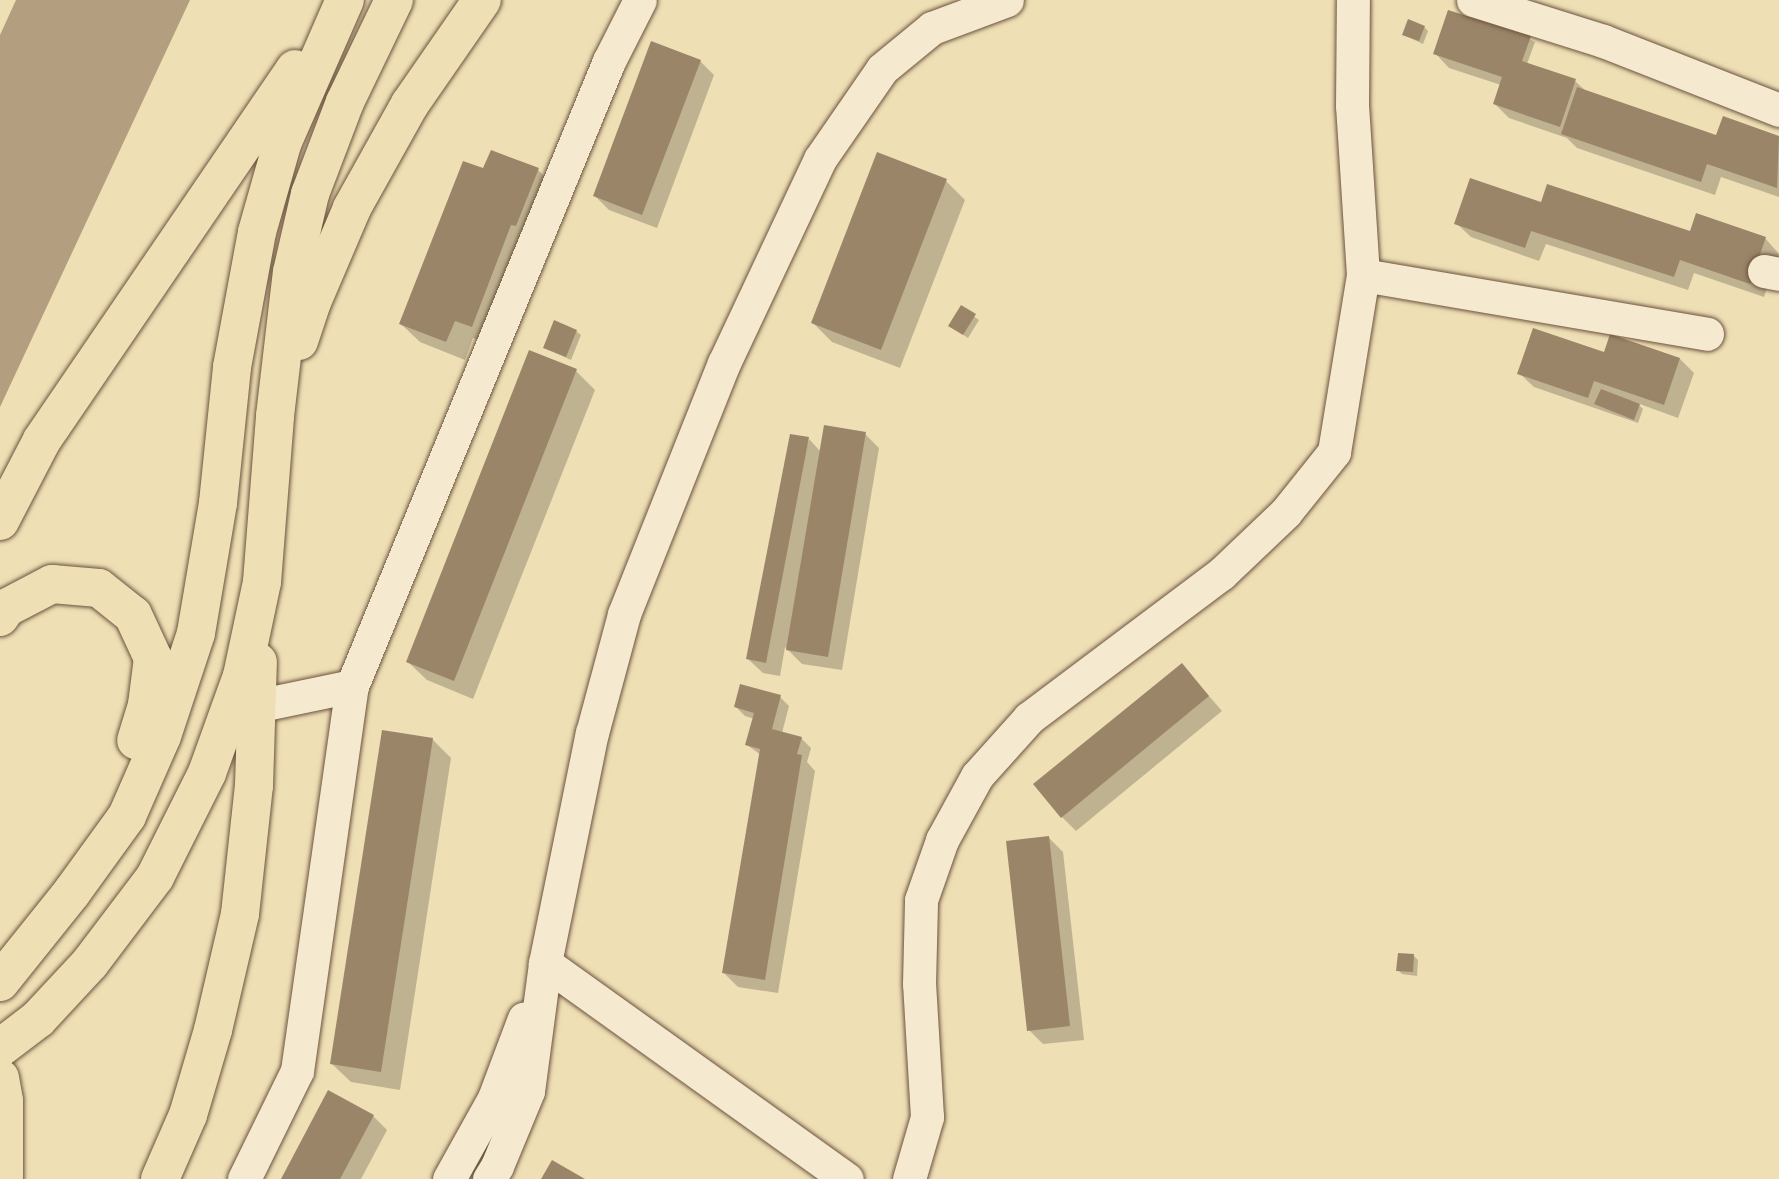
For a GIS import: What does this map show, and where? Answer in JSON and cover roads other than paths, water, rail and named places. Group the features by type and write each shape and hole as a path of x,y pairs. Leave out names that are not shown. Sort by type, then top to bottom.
{"highway":[{"path":"160,1179 188,1115 213,1030 240,914 254,786 262,582 275,416 292,272 310,194 345,102 394,0"},
{"path":"275,416 312,302 352,208 410,104 482,0"},
{"path":"0,521 42,440 223,180 290,76 342,6"},
{"path":"0,982 72,892 127,816 162,736 196,633 218,503 232,367 257,232 282,144 342,6"},
{"path":"0,1048 38,1019 90,963 155,877 207,773 229,713 242,676 262,582"},
{"path":"0,617 6,608 52,584 99,589 133,615 153,658 147,705 128,767 72,892"},
{"path":"2,1090 4,1179"}],"street":[{"path":"244,1179 297,1070 352,686 609,61 640,0"},
{"path":"489,1179 528,1091 545,963 592,733 624,614 724,363 820,159 882,69 932,28 1007,0"},
{"path":"909,1179 927,1116 919,984 921,900 942,840 977,776 1028,718 1221,574 1286,512 1334,452 1363,275 1352,106 1353,0"},
{"path":"1473,0 1603,41 1779,110"},
{"path":"1363,275 1707,334"},
{"path":"256,706 352,686"},
{"path":"449,1179 494,1098 545,963"},
{"path":"545,963 847,1179"}]}
